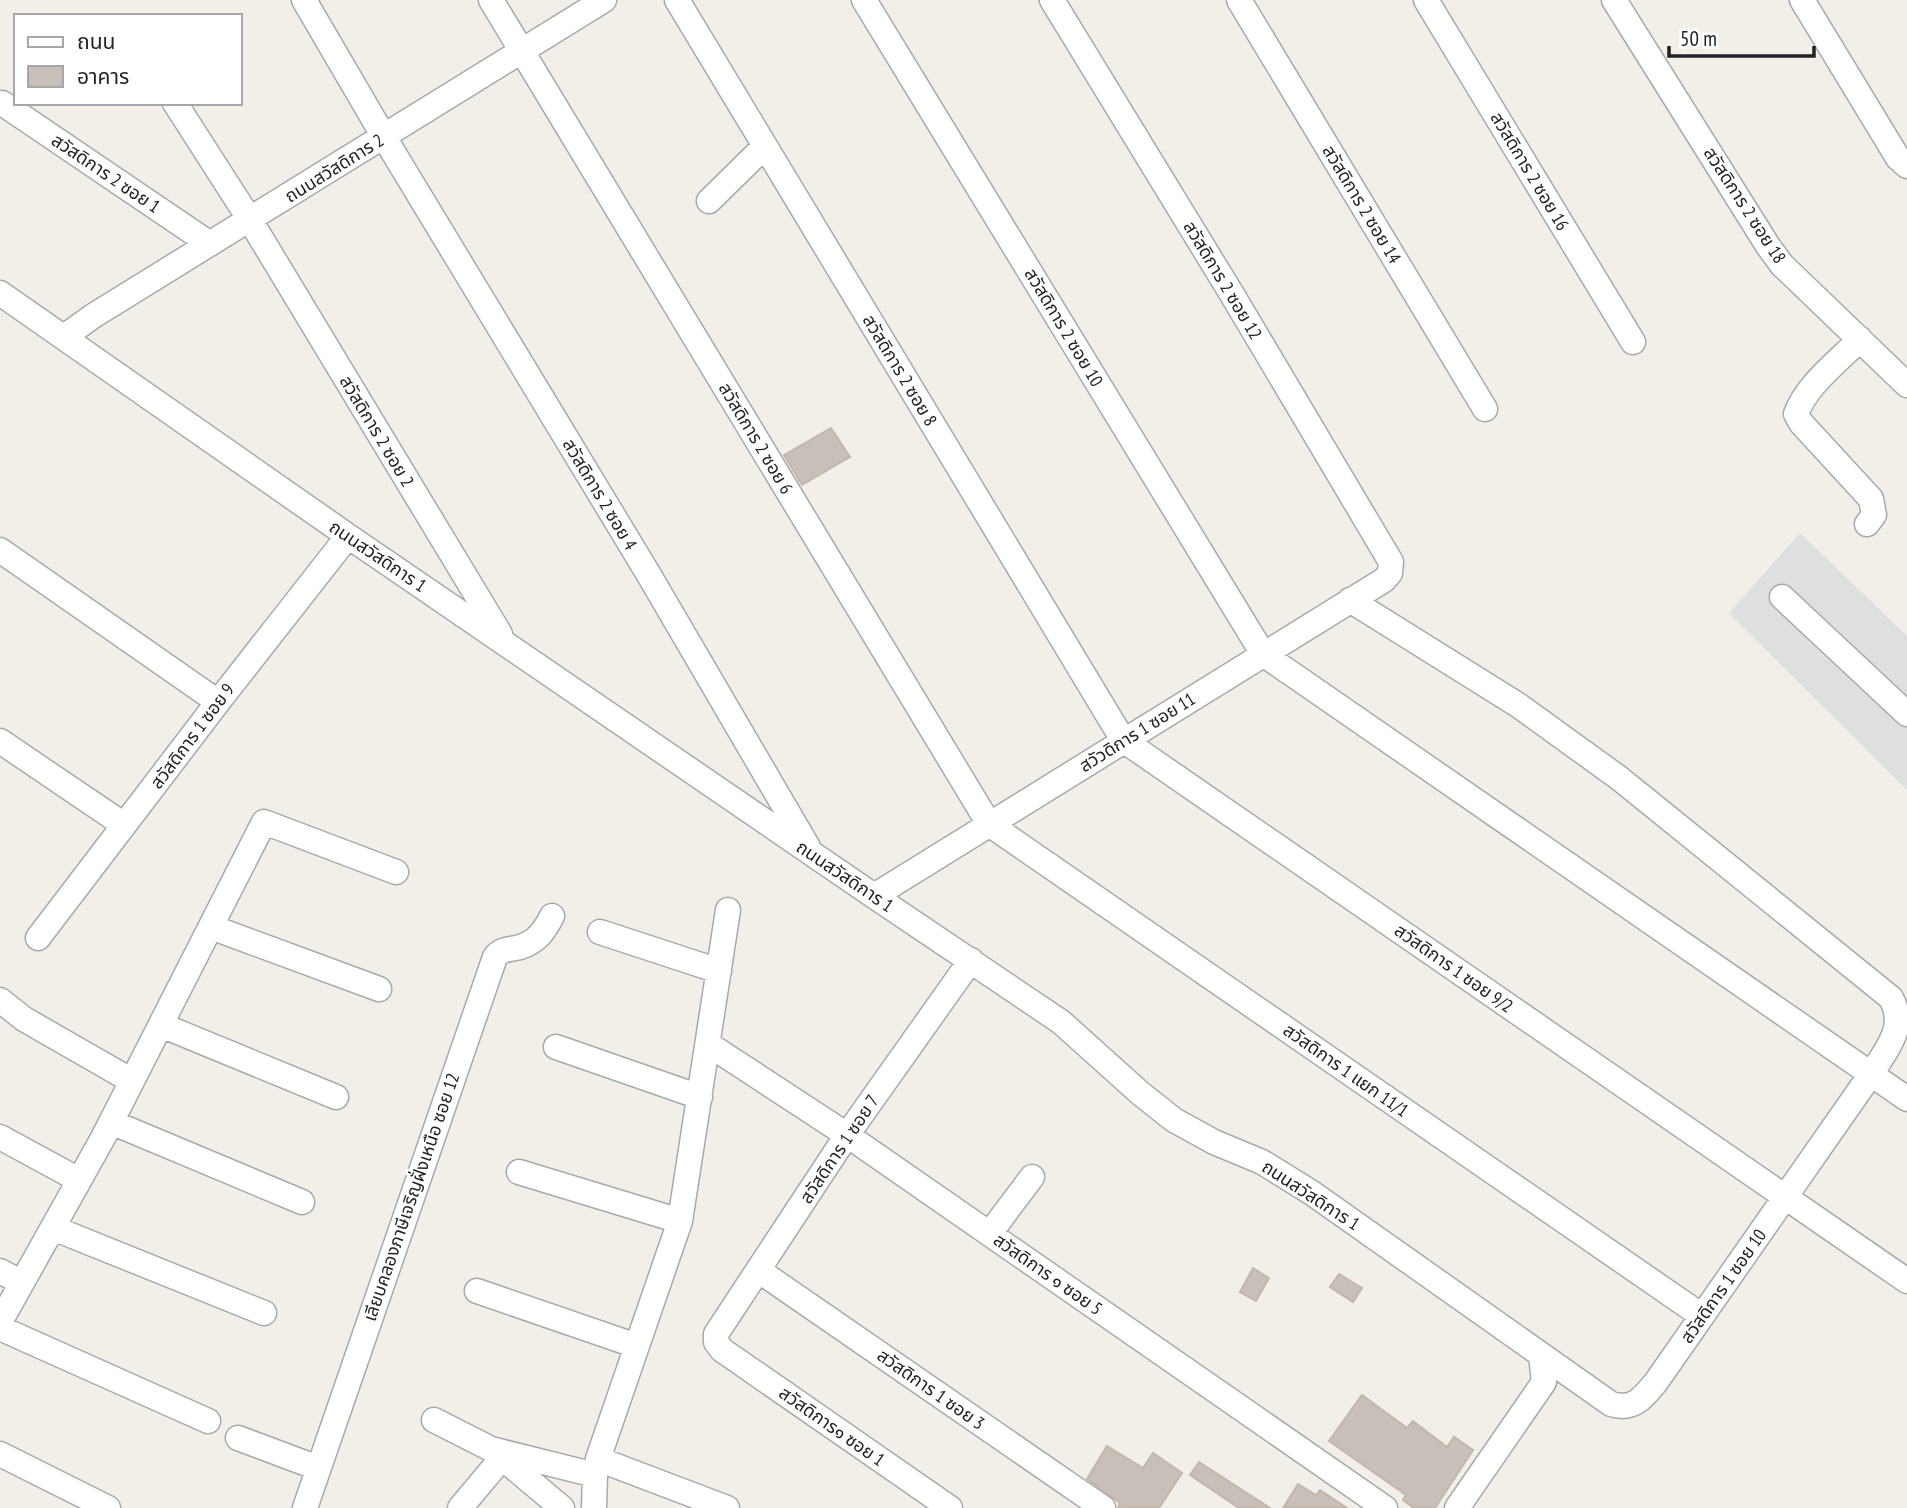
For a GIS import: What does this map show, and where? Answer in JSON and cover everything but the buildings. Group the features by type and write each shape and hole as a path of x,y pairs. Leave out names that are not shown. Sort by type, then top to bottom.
{"street":[{"name":"สวัสดิการ 2 ซอย 4","path":"304,0 649,575 812,854"},
{"name":"สวัสดิการ 2 ซอย 6","path":"491,0 989,824"},
{"name":"ถนนสวัสดิการ 2","path":"64,337 604,0"},
{"name":"สวัสดิการ 2 ซอย 8","path":"677,0 1123,740"},
{"name":"สวัสดิการ 2 ซอย 10","path":"864,0 1263,654"},
{"name":"สวัสดิการ 2 ซอย 12","path":"1052,0 1391,562"},
{"name":"สวัสดิการ 2 ซอย 14","path":"1239,0 1485,409"},
{"name":"สวัสดิการ 2 ซอย 16","path":"1426,0 1633,342"},
{"name":"สวัสดิการ 2 ซอย 18","path":"1614,0 1782,265 1907,385"},
{"path":"1802,0 1898,158 1907,166"},
{"name":"สวัสดิการ 2 ซอย 1","path":"2,103 210,244"},
{"name":"สวัสดิการ 2 ซอย 2","path":"176,105 250,219 505,642"},
{"path":"709,201 765,145"},
{"name":"ถนนสวัสดิการ 1","path":"0,293 348,536 1061,1022 1140,1093 1174,1119 1214,1142 1262,1162 1312,1193 1541,1355"},
{"path":"1860,339 1810,390 1796,414 1801,423 1871,499 1874,515 1867,524"},
{"name":"สวัสดิการ 1 ซอย 9","path":"38,938 348,536"},
{"path":"0,550 218,702"},
{"name":"สวัวดิการ 1 ซอย 11","path":"874,896 1384,580 1391,573 1391,562"},
{"path":"1782,597 1907,714"},
{"name":"สวัสดิการ 1 ซอย 10","path":"1350,600 1518,705 1619,778 1891,998 1899,1009 1901,1019 1897,1035 1657,1382 1641,1400 1631,1406 1611,1404 1541,1355"},
{"path":"1263,654 1907,1099"},
{"name":"สวัสดิการ 1 ซอย 9/2","path":"1123,740 1907,1281"},
{"path":"0,741 124,825"},
{"path":"0,1322 111,1122 264,822 396,872"},
{"name":"สวัสดิการ 1 แยก 11/1","path":"989,824 1702,1316"},
{"path":"594,1508 597,1467 680,1221 728,910"},
{"name":"เลียบคลองภาษีเจริญฝั่งเหนือ ซอย 12","path":"305,1508 495,957 505,949 520,947 541,935 552,916"},
{"path":"211,927 379,989"},
{"path":"600,932 719,971"},
{"name":"สวัสดิการ 1 ซอย 7","path":"716,1342 716,1334 848,1135 971,960"},
{"path":"0,1000 24,1019 132,1081"},
{"path":"161,1025 336,1097"},
{"name":"สวัสดิการ ๑ ซอย 5","path":"708,1044 848,1135 1385,1508"},
{"path":"556,1047 700,1097"},
{"path":"111,1122 302,1202"},
{"path":"0,1137 79,1180"},
{"path":"519,1171 680,1221"},
{"path":"990,1233 1032,1177"},
{"path":"53,1228 264,1313"},
{"name":"สวัสดิการ 1 ซอย 3","path":"758,1270 1069,1498 1103,1508"},
{"path":"0,1271 22,1283"},
{"path":"477,1291 637,1346"},
{"path":"0,1328 208,1421"},
{"name":"สวัสดิการ๑ ซอย 1","path":"716,1342 722,1350 950,1508"},
{"path":"1457,1508 1544,1382 1541,1355"},
{"path":"434,1420 496,1453 562,1508"},
{"path":"238,1438 318,1468"},
{"path":"496,1453 597,1467 727,1508"},
{"path":"460,1508 496,1453"},
{"path":"0,1454 108,1508"}],"shaded area":[{"path":"1800,533 1907,636 1907,790 1729,613"}]}
